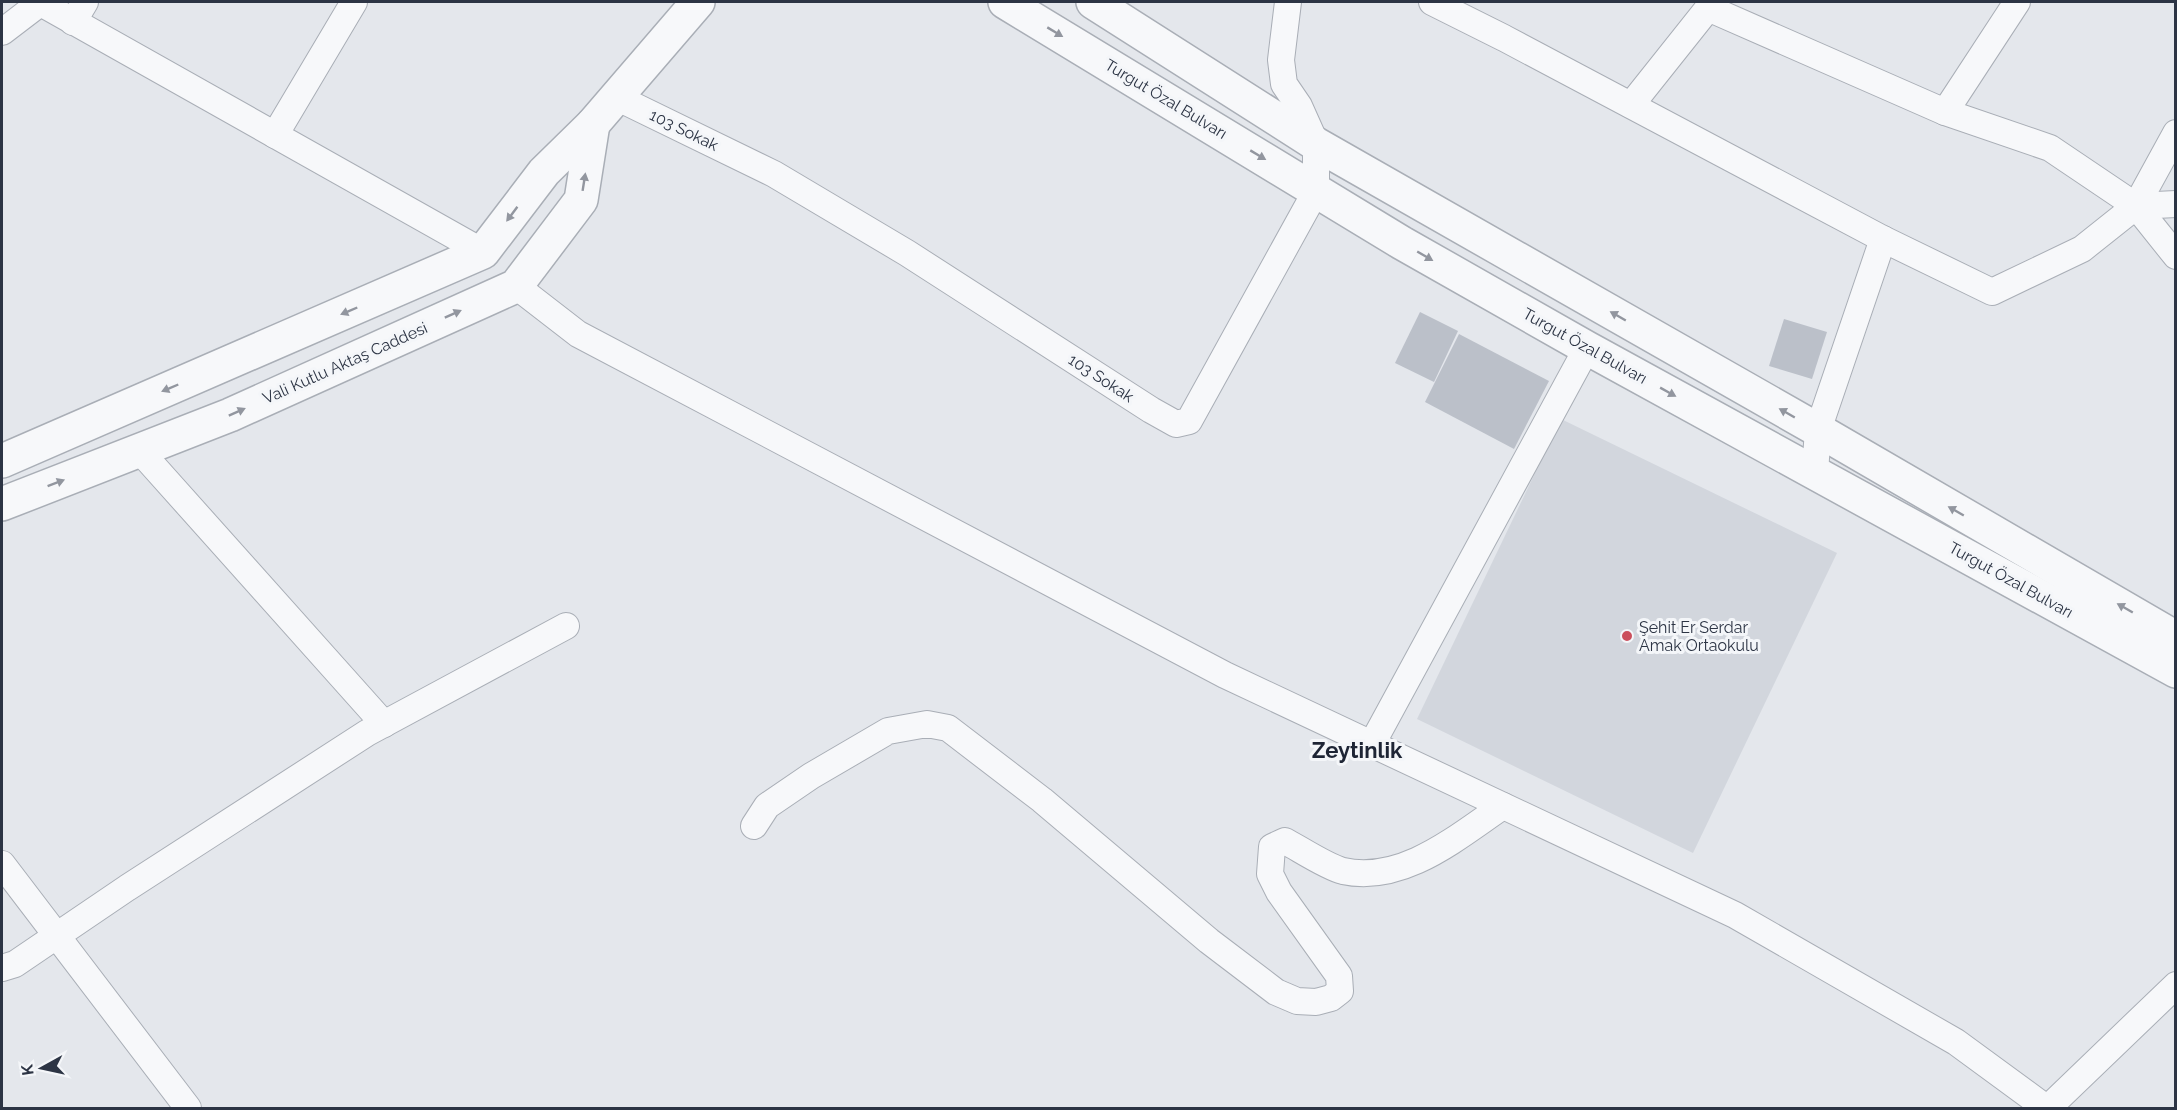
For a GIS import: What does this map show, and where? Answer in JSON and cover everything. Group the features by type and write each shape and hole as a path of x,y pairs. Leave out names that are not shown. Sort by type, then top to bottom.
{"street":[{"path":"2,32 40,2 79,12 275,135 483,252"},
{"path":"275,135 354,2"},
{"path":"4,453 483,252 544,172 593,124 698,2"},
{"name":"Turgut Özal Bulvarı","path":"1005,2 1402,243 1587,348 2175,670"},
{"name":"Turgut Özal Bulvarı","path":"1093,2 1316,144 1818,430 2175,638"},
{"name":"103 Sokak","path":"616,97 774,174 907,253 1176,424 1189,421 1316,191 1316,144 1299,106 1284,84 1281,60 1288,2"},
{"path":"1432,2 1882,239 1992,292 2082,249 2136,206 2175,133"},
{"path":"1945,112 2017,2"},
{"path":"1631,105 1710,5 1945,112 2050,148 2136,206 2175,256"},
{"name":"Vali Kutlu Aktaş Caddesi","path":"2,504 230,415 516,286 581,200 593,124"},
{"path":"2136,206 2175,204"},
{"path":"1815,472 1818,430 1882,239"},
{"path":"516,286 578,334 1225,675 1735,915 1956,1042 2047,1108 2175,985"},
{"path":"1371,744 1587,348"},
{"path":"140,451 384,724"},
{"path":"2,968 15,964 127,888 384,724 566,626"},
{"path":"754,826 767,806 811,776 888,731 927,724 948,728 1042,800 1209,941 1276,993 1297,1001 1316,1002 1330,998 1340,991 1339,976 1279,892 1270,874 1272,847 1285,841 1342,870 1376,873 1407,864 1435,852 1503,806"},
{"path":"2,864 188,1108"}],"shaded area":[{"name":"Şehit Er Serdar Amak Ortaokulu","path":"1561,419 1837,553 1693,853 1417,719"}],"building":[{"path":"1420,312 1458,331 1434,382 1395,363"},
{"path":"1784,319 1827,332 1812,379 1769,366"},
{"path":"1459,334 1549,381 1514,449 1425,402"}],"place":[{"name":"Şehit Er Serdar Amak Ortaokulu","path":"1627,636"}],"district":[{"name":"Zeytinlik","path":"1357,750"}]}
